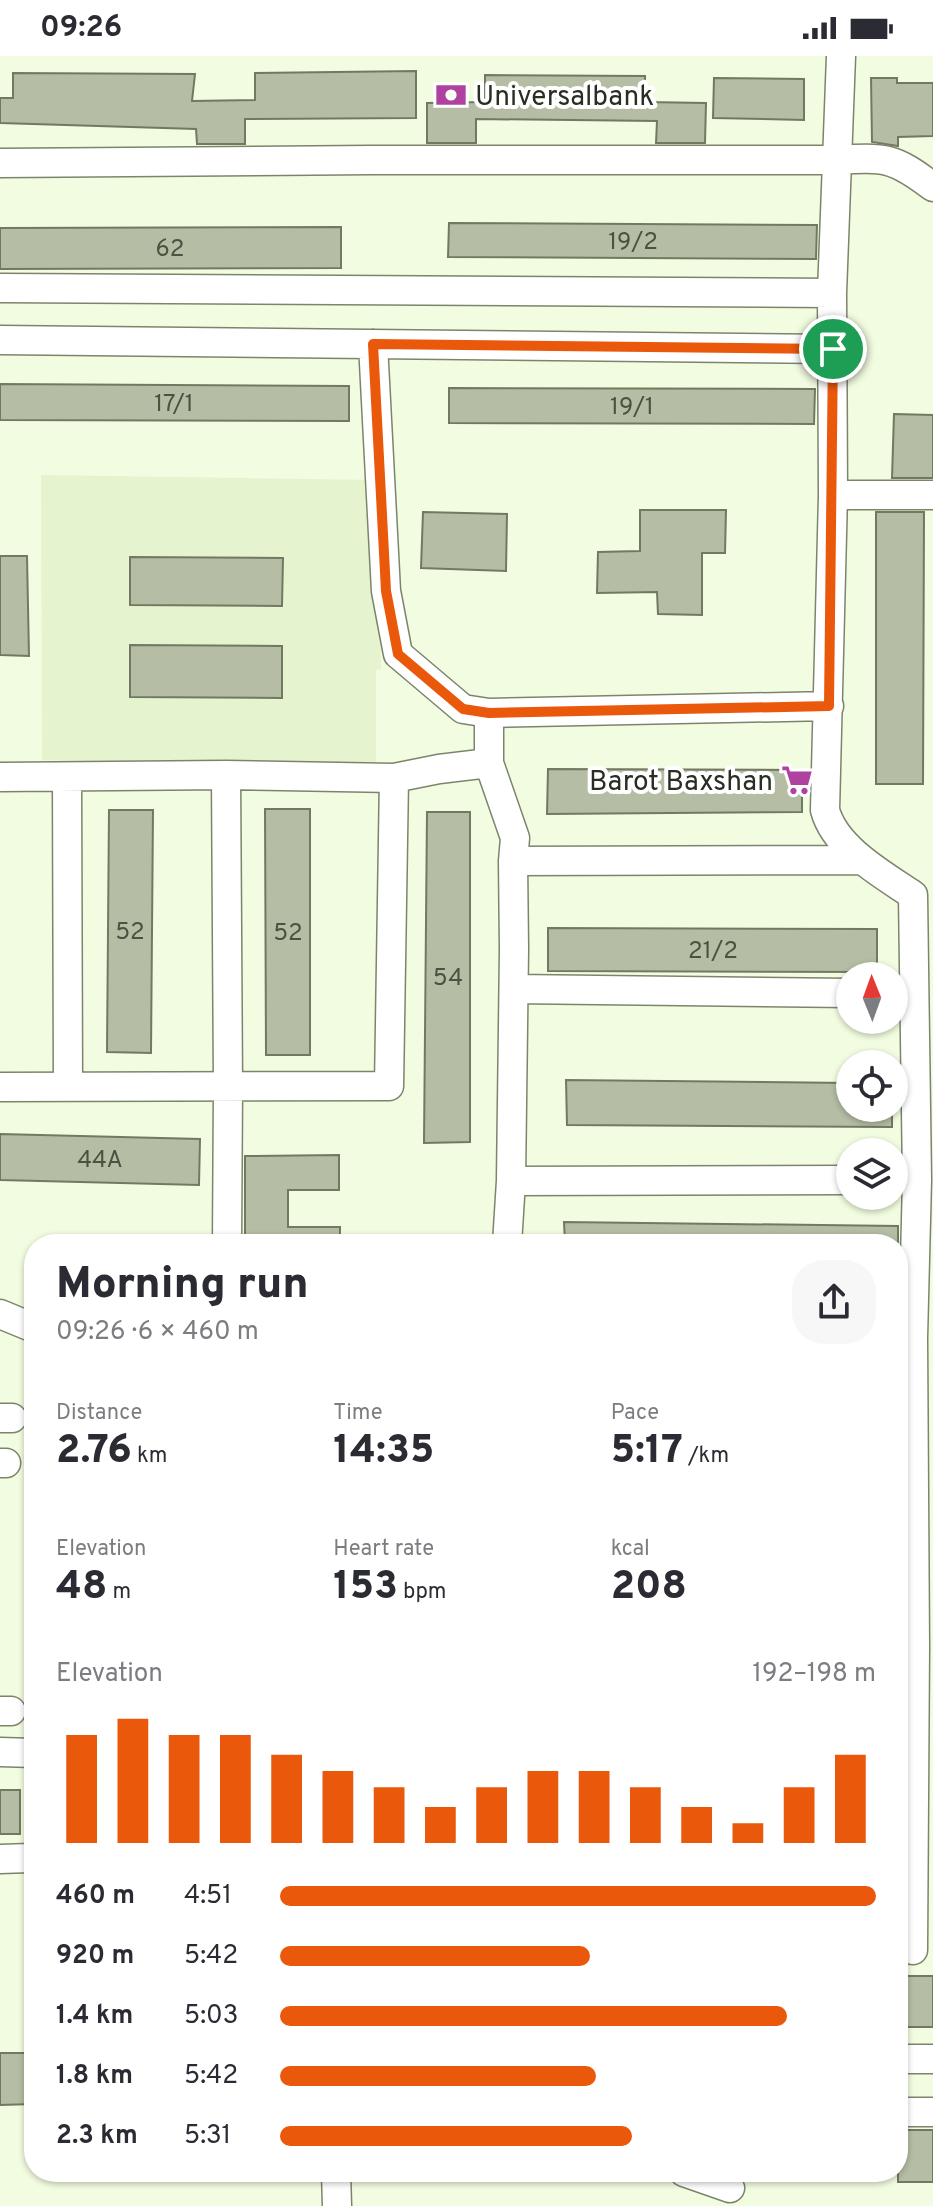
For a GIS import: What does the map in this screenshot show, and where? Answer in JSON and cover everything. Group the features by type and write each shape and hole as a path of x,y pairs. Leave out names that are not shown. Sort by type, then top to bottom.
{"lane":[{"path":"841,56 832,293 833,495 825,810 828,822 861,860 913,895 914,994 908,1138"},
{"path":"0,163 873,158 897,162 933,187"},
{"path":"0,288 832,293"},
{"path":"0,340 833,349"},
{"path":"373,344 386,591 398,654 463,709 489,713 829,706"},
{"path":"833,495 933,495"},
{"path":"489,713 489,763 515,838 508,1234"},
{"path":"0,777 226,775 394,778 489,763"},
{"path":"226,775 227,1234"},
{"path":"67,778 68,1086"},
{"path":"0,1087 389,1086 394,778"},
{"path":"513,861 861,860"},
{"path":"514,989 836,993"},
{"path":"511,1181 836,1180"},
{"path":"908,1195 923,1306 908,1333"},
{"path":"0,1314 24,1324"},
{"path":"908,1687 915,1950"},
{"path":"0,1752 24,1753"},
{"path":"0,1859 24,1858"},
{"path":"908,2059 933,2059"},
{"path":"908,2112 933,2112"},
{"path":"336,2182 337,2206"},
{"path":"711,2182 730,2189"}],"shaded area":[{"path":"41,475 378,480 381,669 376,670 376,767 42,760"}],"building":[{"path":"416,71 416,118 245,119 245,144 197,144 196,129 0,123 0,98 13,98 13,73 195,74 192,101 255,100 255,73"},
{"path":"485,75 645,76 645,102 706,103 705,143 656,143 657,121 476,119 476,143 427,143 427,103 485,102"},
{"path":"714,78 804,79 804,120 713,118"},
{"path":"871,78 897,78 897,83 933,83 933,136 898,137 898,146 872,142"},
{"path":"449,223 817,225 816,259 448,257"},
{"path":"341,227 341,268 0,269 0,228"},
{"path":"0,384 349,386 349,421 0,420"},
{"path":"449,388 815,389 814,424 449,423"},
{"path":"894,414 933,415 933,478 892,478"},
{"path":"640,510 726,510 725,553 702,553 702,615 658,614 657,592 597,593 598,552 640,551"},
{"path":"423,512 507,514 506,571 421,568"},
{"path":"876,512 924,512 923,784 876,784"},
{"path":"0,556 27,556 29,656 0,655"},
{"path":"130,557 283,558 282,606 130,605"},
{"path":"130,645 282,646 282,698 130,697"},
{"path":"548,769 802,770 802,812 547,814"},
{"path":"265,809 310,809 310,1055 266,1055"},
{"path":"109,810 153,810 151,1053 107,1052"},
{"path":"427,812 470,812 470,1142 424,1143"},
{"path":"548,928 877,929 877,962 836,962 836,972 548,971"},
{"path":"566,1080 836,1083 836,1122 892,1122 892,1127 567,1125"},
{"path":"0,1134 200,1139 199,1185 0,1180"},
{"path":"339,1155 339,1190 288,1190 288,1227 340,1227 340,1234 245,1234 245,1156"},
{"path":"564,1222 898,1226 898,1234 565,1234"},
{"path":"0,1790 20,1790 20,1834 0,1834"},
{"path":"908,1976 933,1976 933,2027 908,2027"},
{"path":"0,2053 24,2053 24,2104 0,2105"},
{"path":"908,2130 933,2130 933,2182 908,2182"}],"place":[{"name":"Universalbank","path":"451,95"},
{"name":"Barot Baxshan","path":"797,780"}],"route":[{"path":"373,344 833,349 829,706 489,713 463,709 398,654 386,591 373,344"}]}
